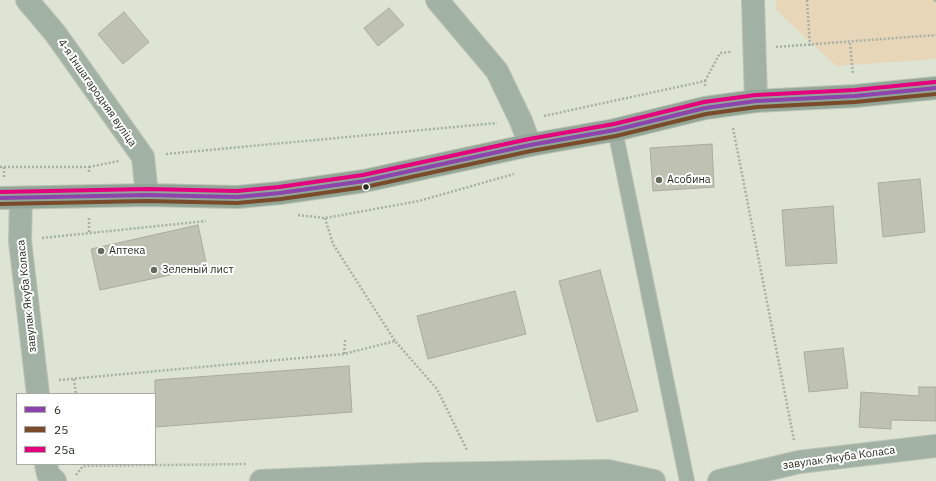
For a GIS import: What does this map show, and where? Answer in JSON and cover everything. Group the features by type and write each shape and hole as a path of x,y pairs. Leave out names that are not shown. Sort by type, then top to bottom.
{"main road":[{"path":"0,198 147,194 237,197 280,193 364,181 530,146 615,130 705,108 756,101 855,96 936,88"}],"street":[{"name":"4-я Іншагародняя вуліца","path":"26,0 55,33 143,156 147,194"},
{"path":"437,0 497,71 521,121 530,146"},
{"path":"753,0 756,101"},
{"name":"завулак Якуба Коласа","path":"21,198 20,241 37,388"},
{"name":"завулак Якуба Коласа","path":"719,481 799,462 936,446"},
{"path":"46,465 48,474 65,478"},
{"path":"255,472 427,477 608,476 654,481"}],"lane":[{"path":"615,130 687,481"}],"path":[{"path":"807,0 810,46"},
{"path":"705,108 705,81 720,53 754,48 810,46 936,35"},
{"path":"89,167 143,156 309,139 521,121 705,81"},
{"path":"733,128 799,462"},
{"path":"0,167 76,167"},
{"path":"295,214 325,218 419,201 522,172"},
{"path":"325,218 333,244 395,341 437,389 469,455"},
{"path":"20,241 210,220"},
{"path":"344,354 345,340"},
{"path":"37,388 74,379 344,354 395,341"},
{"path":"74,379 76,393"},
{"path":"65,478 83,465 255,472"}],"shaded area":[{"path":"776,0 936,0 936,59 836,66 776,10"}],"building":[{"path":"389,8 404,25 378,46 364,28"},
{"path":"124,12 149,42 123,64 98,34"},
{"path":"712,144 714,187 653,191 650,148"},
{"path":"920,179 925,232 883,237 878,183"},
{"path":"833,206 837,263 786,266 782,210"},
{"path":"198,225 207,267 100,290 91,249"},
{"path":"600,270 638,411 597,422 559,281"},
{"path":"515,291 526,334 428,359 417,316"},
{"path":"843,348 848,388 809,392 804,352"},
{"path":"349,366 352,412 156,427 155,380"},
{"path":"919,387 936,387 936,421 891,420 891,429 859,427 861,392 919,396"}],"transit line":[{"name":"25а","path":"0,192 147,189 237,191 279,187 363,175 529,139 614,124 704,102 756,95 855,90 935,82"},
{"name":"6","path":"0,198 147,195 237,197 280,193 364,181 530,145 615,130 705,108 756,101 855,96 936,88"},
{"name":"25","path":"0,204 147,201 237,203 281,199 365,187 531,151 616,136 706,114 757,107 855,102 936,94"}],"place":[{"name":"Асобина","path":"659,180"},
{"name":"Аптека","path":"101,251"},
{"name":"Зеленый лист","path":"154,270"}]}
